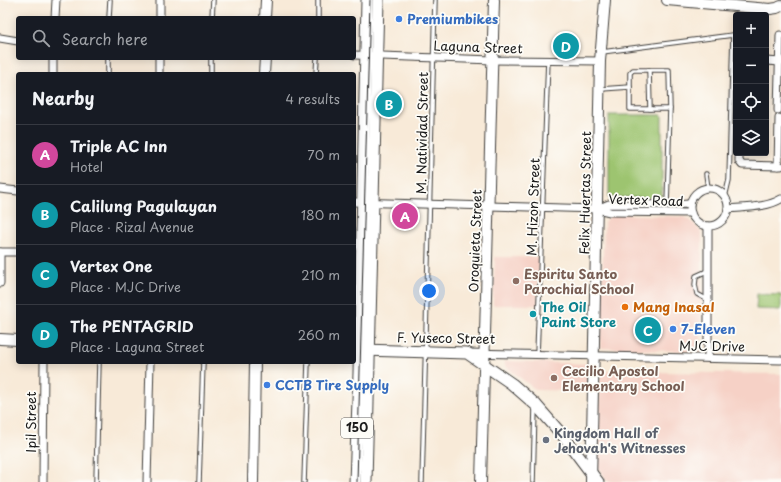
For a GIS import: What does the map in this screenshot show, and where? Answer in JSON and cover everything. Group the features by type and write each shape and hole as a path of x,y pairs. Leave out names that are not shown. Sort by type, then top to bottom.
{"main road":[{"name":"150","path":"367,0 371,55"},
{"name":"150","path":"355,482 361,350 363,202 371,55 378,0"},
{"name":"150","path":"361,350 366,482"},
{"name":"F. Yuseco Street","path":"361,350 467,353 485,358"},
{"path":"485,358 536,405 564,437 593,479"}],"street":[{"path":"55,16 56,0"},
{"path":"160,0 160,16"},
{"path":"265,16 266,0"},
{"name":"Oroquieta Street","path":"481,482 494,0"},
{"name":"Felix Huertas Street","path":"593,479 594,356 600,89 605,0"},
{"path":"666,0 770,9 781,6"},
{"path":"778,110 780,35"},
{"path":"0,38 16,41"},
{"name":"Laguna Street","path":"356,55 493,60 548,60 601,56"},
{"path":"53,60 53,72"},
{"path":"159,60 159,72"},
{"path":"264,72 265,60"},
{"path":"769,61 780,62"},
{"path":"739,156 739,161 742,165 780,166 779,118"},
{"path":"0,188 16,191"},
{"path":"708,188 718,190 725,197 728,203 727,215 720,224 708,226 698,223 691,213 690,204 696,193 702,190 708,188"},
{"path":"728,209 759,206 777,202 781,199"},
{"path":"363,202 597,209"},
{"name":"Vertex Road","path":"597,209 609,204 690,204"},
{"name":"Vertex Road","path":"597,209 610,212 691,213"},
{"path":"708,226 708,358"},
{"path":"0,283 0,252 16,252"},
{"path":"0,339 16,340"},
{"name":"F. Yuseco Street","path":"485,358 537,355 594,356"},
{"name":"MJC Drive","path":"594,356 781,360"},
{"name":"Ipil Street","path":"43,482 44,364"},
{"path":"147,482 150,364"},
{"path":"253,482 255,364"}],"lane":[{"path":"109,16 110,0"},
{"path":"212,0 212,16"},
{"path":"318,0 318,16"},
{"name":"M. Natividad Street","path":"422,482 435,0"},
{"path":"601,56 612,52 662,43 692,41 733,35 730,180 725,197"},
{"path":"108,60 108,72"},
{"path":"211,72 212,60"},
{"path":"316,72 317,60"},
{"name":"M. Hizon Street","path":"537,355 548,60"},
{"path":"649,70 650,109"},
{"path":"667,205 670,109 670,72 668,70 631,71 630,109 670,109"},
{"path":"600,89 630,88"},
{"path":"706,174 708,188"},
{"path":"708,270 696,276 695,285 697,294 708,300"},
{"path":"96,482 99,364"},
{"path":"199,482 203,364"},
{"path":"304,482 308,364"},
{"path":"533,482 536,405"}],"shaded area":[{"path":"617,214 683,217 690,220 700,230 702,234 701,352 600,348 604,222 609,217"},
{"name":"Espiritu Santo Parochial School","path":"495,257 539,257 538,305 493,305"},
{"name":"Cecilio Apostol Elementary School","path":"505,361 588,364 588,391 536,390 505,366"},
{"path":"600,371 781,374 781,482 608,482 598,468"}],"green space":[{"path":"609,115 662,115 662,198 609,197"},
{"path":"757,294 781,295 781,310 756,309"}],"tram line":[{"path":"357,482 370,0"}],"place":[{"name":"Premiumbikes","path":"399,19"},
{"name":"The PENTAGRID","path":"566,46"},
{"name":"Calilung Pagulayan","path":"389,104"},
{"name":"Triple AC Inn","path":"405,216"},
{"name":"Espiritu Santo Parochial School","path":"516,281"},
{"name":"Mang Inasal","path":"625,307"},
{"name":"The Oil Paint Store","path":"533,314"},
{"name":"7-Eleven","path":"673,329"},
{"name":"Vertex One","path":"648,330"},
{"name":"Cecilio Apostol Elementary School","path":"554,378"},
{"name":"CCTB Tire Supply","path":"267,385"},
{"name":"Kingdom Hall of Jehovah's Witnesses","path":"546,440"}]}
